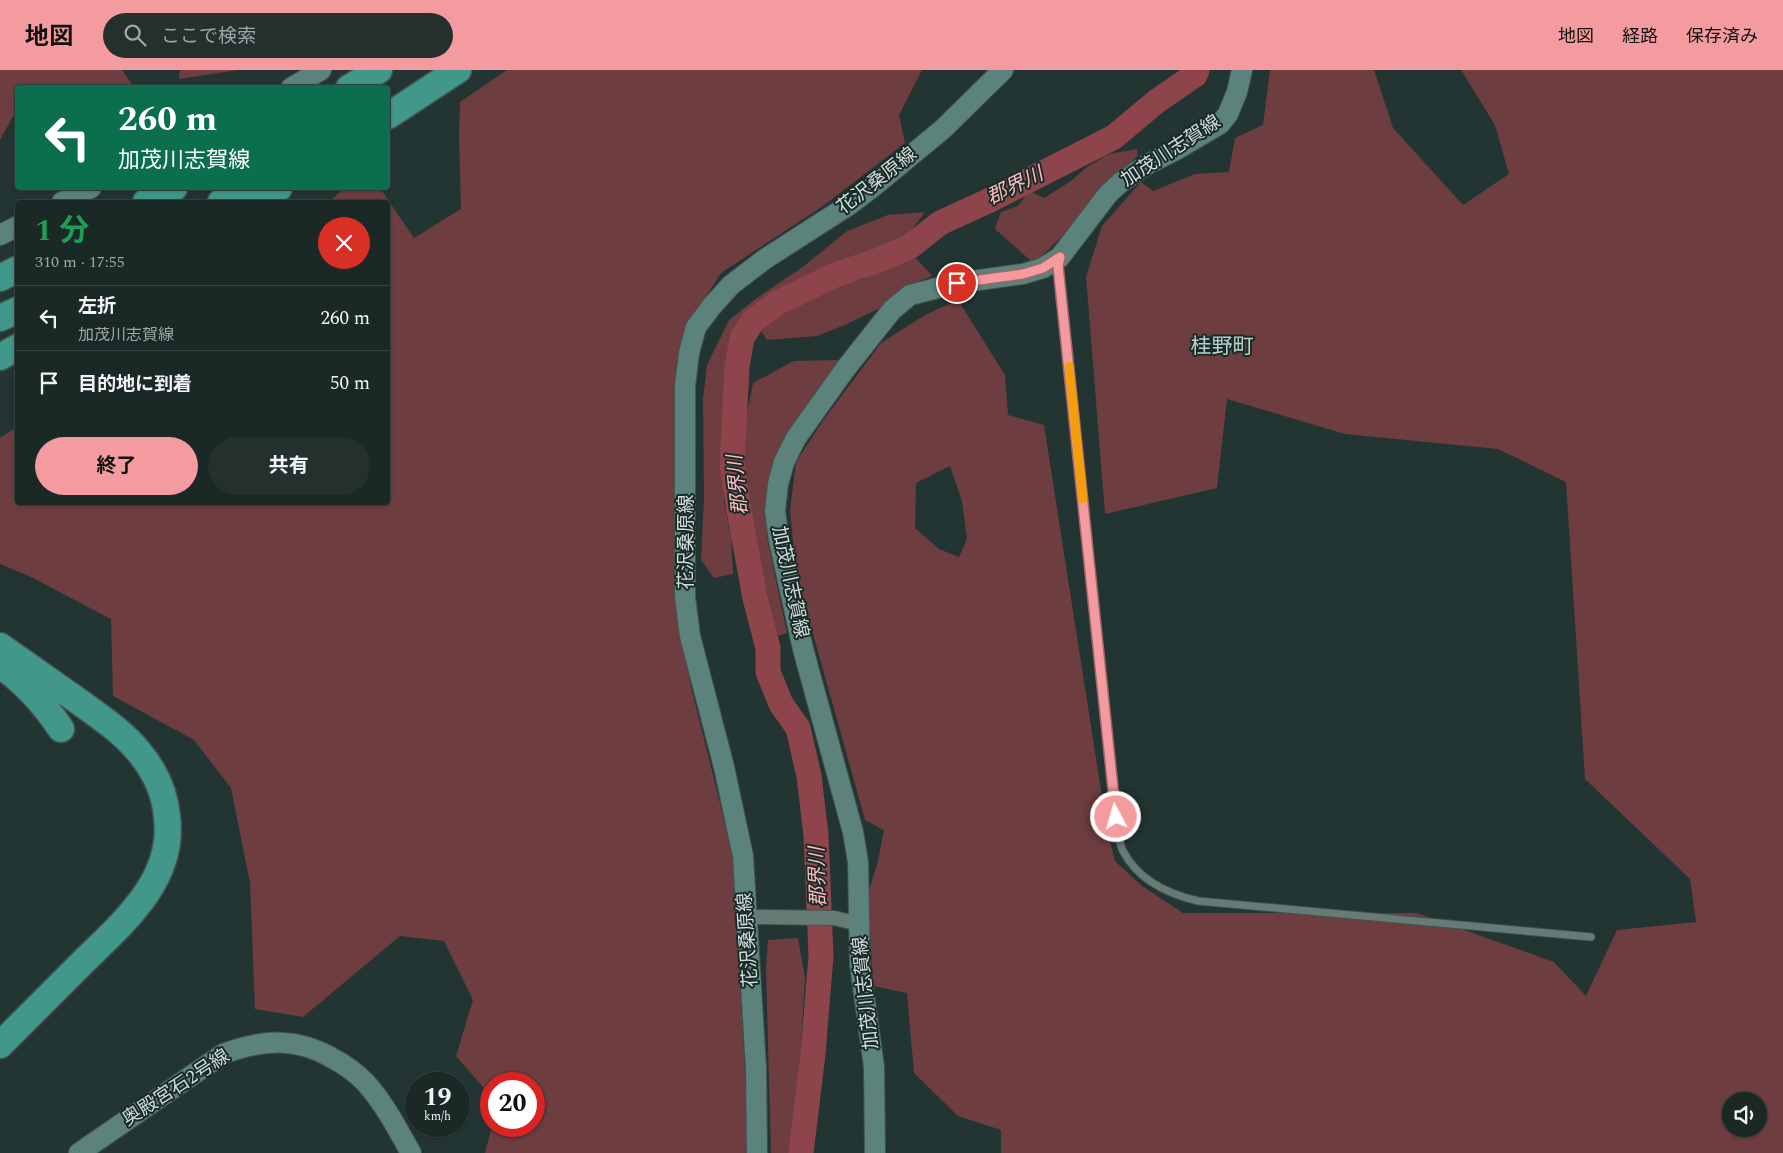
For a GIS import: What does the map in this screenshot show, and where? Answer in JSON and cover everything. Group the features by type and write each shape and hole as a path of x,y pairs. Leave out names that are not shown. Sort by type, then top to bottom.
{"highway":[{"path":"354,85 379,70"},
{"path":"390,109 458,70"},
{"path":"390,115 458,70"},
{"path":"150,200 170,190"},
{"path":"225,200 244,190"},
{"path":"259,200 276,190"},
{"path":"0,278 15,270"},
{"path":"0,318 15,311"},
{"path":"0,357 15,349"},
{"path":"0,646 113,727 139,752 160,782 166,803 168,823 168,843 164,862 147,894 121,924 0,1045"},
{"path":"0,665 31,690 48,708 61,729"}],"main road":[{"path":"297,85 321,70"},
{"name":"花沢桑原線","path":"757,1153 752,917 743,856 724,767 690,636 686,597 685,386 689,353 696,327 731,285 765,259 848,206 874,186 942,129 1003,70"},
{"name":"加茂川志賀線","path":"875,1153 874,1067 860,965 858,862 853,832 803,649 778,540 775,510 778,484 782,470 796,438 846,368 892,310 910,295 957,283 1023,274 1043,268 1060,257 1108,194 1120,182 1148,164 1220,124 1228,114 1238,92 1242,70"},
{"path":"66,200 87,190"},
{"path":"0,235 15,228"},
{"name":"奥殿宮石2号線","path":"79,1153 223,1054 243,1046 277,1042 309,1047 326,1054 364,1081 391,1118 411,1153"}],"street":[{"path":"752,917 834,918 859,924"}],"lane":[{"path":"1060,257 1058,266 1116,817 1122,850 1132,865 1145,878 1158,887 1177,896 1198,901 1591,937"}],"shaded area":[{"path":"0,70 122,70 133,85 15,85 15,117 12,118 0,140"},
{"path":"180,70 238,70 179,79"},
{"path":"507,70 922,70 899,115 905,143 823,206 721,273 691,320 677,602 691,687 733,855 748,1123 748,1153 485,1153 489,1137 545,1137 545,1072 480,1072 480,1083 456,1056 473,1000 444,941 400,936 303,1017 255,1009 250,883 231,788 194,740 113,696 111,619 31,577 0,564 0,438 15,428 15,505 390,505 390,203 414,238 461,209 460,102"},
{"path":"1270,70 1374,70 1393,128 1463,205 1509,174 1495,125 1461,70 1783,70 1783,1153 1001,1153 1001,1130 958,1116 914,1073 907,993 873,986 868,894 878,861 884,830 865,820 796,573 790,510 796,462 822,422 881,343 925,315 958,300 1005,375 1008,415 1044,425 1107,829 1115,861 1142,886 1183,913 1417,913 1554,962 1586,996 1617,930 1696,922 1690,879 1585,779 1566,482 1498,449 1345,434 1227,399 1217,488 1105,514 1086,277 1102,226 1141,182 1153,191 1195,174 1229,172 1235,138 1263,125","holes":["950,466 962,501 967,539 959,557 939,549 915,528 916,483"]},
{"path":"1137,149 1138,155 1106,181 1086,210 1039,259 1030,260 995,229 1001,212 1018,206 1029,191 1044,198 1071,181 1087,167 1109,154"},
{"path":"342,190 381,190 388,200 331,200"},
{"path":"925,212 908,235 796,282 756,312 740,328 732,350 724,501 731,538 733,574 714,578 701,560 704,498 703,400 707,365 729,320 804,266 847,231 888,215"},
{"path":"916,258 932,276 904,287 884,306 847,324 817,336 767,340 761,331 785,311 820,287 861,280 878,270"},
{"path":"794,361 842,361 775,462 767,491 767,537 787,633 778,636 765,605 739,454 753,383"},
{"path":"798,938 805,978 795,1153 771,1153 766,970 768,940"}],"waterway":[{"name":"郡界川","path":"801,1153 813,1054 821,956 816,835 809,776 798,728 781,704 768,672 768,648 755,598 732,464 737,367 742,338 752,322 777,303 835,275 879,260 911,246 940,223 988,201 1114,137 1157,101 1195,75 1197,70"}],"slow traffic":[{"path":"1069,366 1083,499"}],"district":[{"name":"桂野町","path":"1222,347"}],"route":[{"path":"957,283 1023,274 1043,268 1060,257 1058,266 1116,817"}]}
